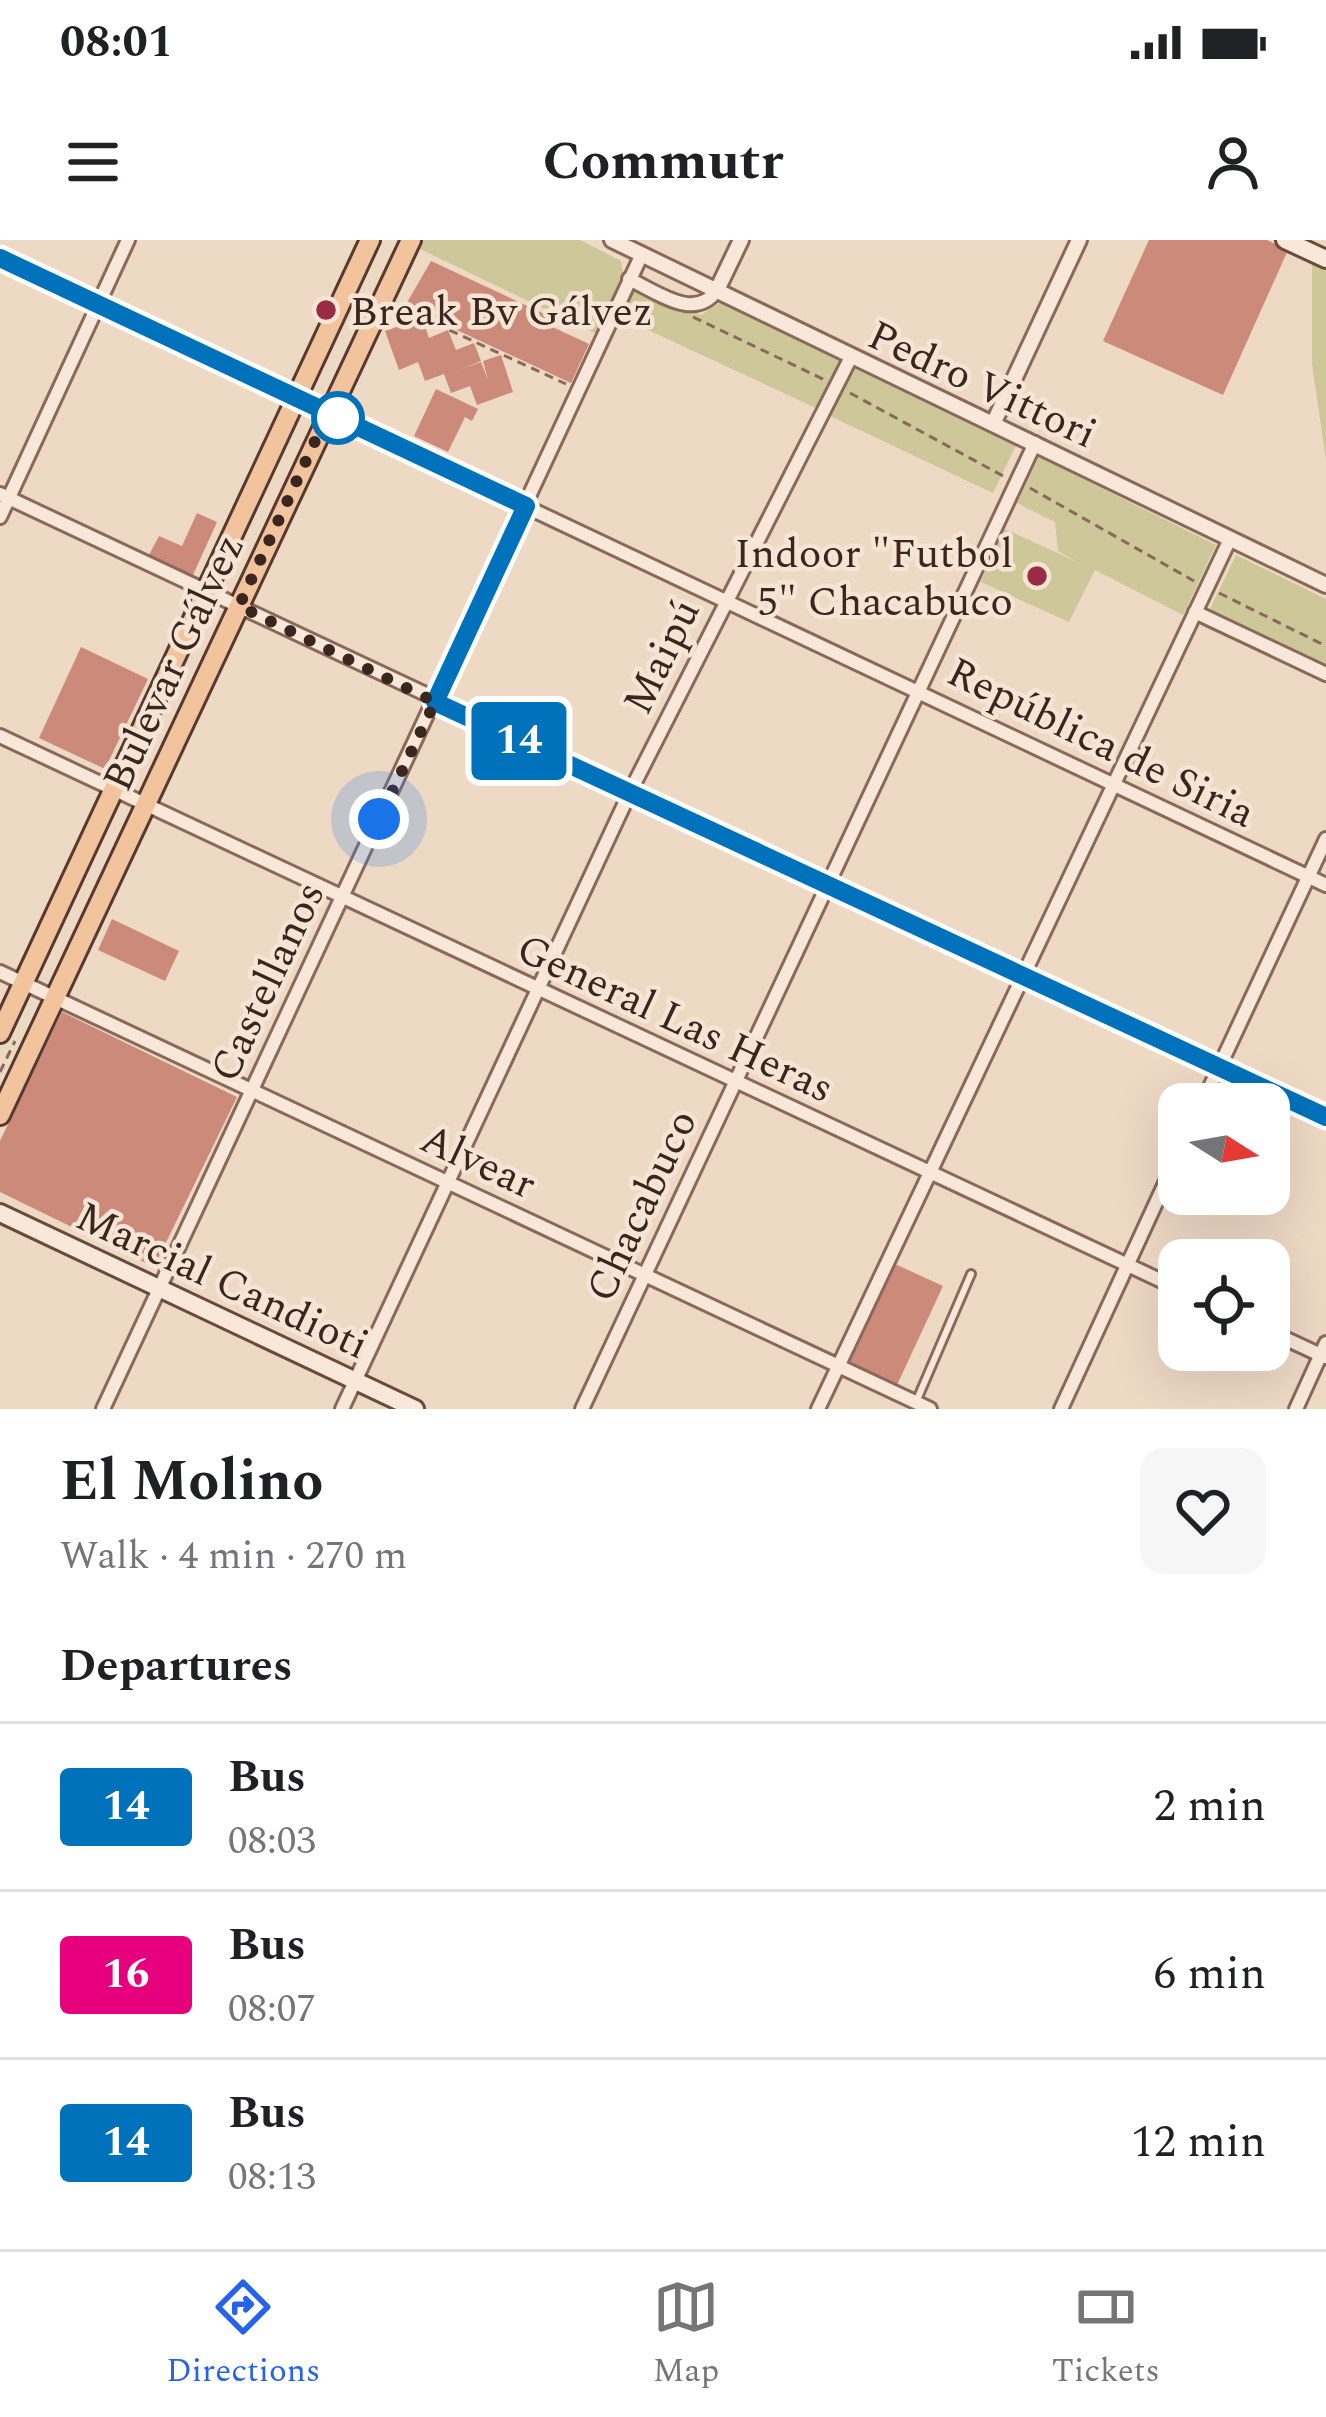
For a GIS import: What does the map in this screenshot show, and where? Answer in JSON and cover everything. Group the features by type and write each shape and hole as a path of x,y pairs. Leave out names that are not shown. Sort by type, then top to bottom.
{"main road":[{"name":"Bulevar Gálvez","path":"0,1033 370,240"},
{"name":"Bulevar Gálvez","path":"0,1115 411,240"},
{"path":"1285,240 1326,259"},
{"name":"Marcial Candioti","path":"0,1213 415,1409"}],"street":[{"path":"0,517 4,496 128,240"},
{"name":"Pedro Vittori","path":"612,240 1326,586"},
{"path":"629,280 691,306 705,304 741,240"},
{"path":"994,422 1079,240"},
{"name":"Castellanos","path":"103,1409 642,254"},
{"name":"República de Siria","path":"0,258 1326,884"},
{"name":"Maipú","path":"342,1409 630,792 851,357"},
{"name":"Chacabuco","path":"582,1409 1035,442"},
{"path":"4,496 1326,1117"},
{"path":"818,1409 1020,974 1230,539"},
{"path":"1195,612 1326,674"},
{"name":"General Las Heras","path":"0,736 1158,1279"},
{"path":"1212,1083 1326,839"},
{"name":"Alvear","path":"0,972 930,1409"},
{"path":"1060,1409 1158,1198"},
{"path":"1290,1339 1324,1352 1296,1409"}],"lane":[{"path":"916,1402 971,1274"}],"path":[{"path":"382,299 580,390"},
{"path":"690,316 837,386 1207,587 1326,646"}],"shaded area":[{"path":"422,240 580,240 621,261 624,279 599,335 418,248"},
{"path":"1312,257 1326,263 1326,460 1312,364"},
{"path":"632,286 701,315 724,300 841,358 816,408 618,316"},
{"path":"854,366 1016,445 993,493 830,416"},
{"path":"1039,457 1216,545 1183,615 1095,570 1069,622 981,582 1003,528 1077,562 1058,551 1055,522 1017,503"},
{"path":"1236,555 1326,599 1326,682 1202,626"}],"building":[{"path":"1149,240 1267,240 1288,250 1223,395 1103,341"},
{"path":"431,261 549,316 546,324 589,344 571,383 405,306"},
{"path":"422,318 429,338 448,330 456,350 474,343 481,361 462,369 481,362 488,380 483,361 501,355 513,392 477,405 470,386 451,393 444,374 425,381 418,362 399,370 385,331"},
{"path":"436,389 478,409 472,421 465,417 448,452 414,436"},
{"path":"197,513 217,522 193,575 149,555 159,536 182,546"},
{"path":"81,647 148,679 105,769 39,738"},
{"path":"112,919 179,951 165,981 98,950"},
{"path":"62,1012 237,1097 154,1267 0,1192 0,1141"},
{"path":"895,1264 943,1286 897,1385 850,1362"}],"bus line":[{"name":"14","path":"0,258 526,506 435,702 1326,1117"}],"place":[{"name":"Break Bv Gálvez","path":"326,310"},
{"name":"Indoor \"Futbol 5\" Chacabuco","path":"1037,576"}],"route":[{"path":"338,418 328,413 239,606 435,702 379,819"}]}
